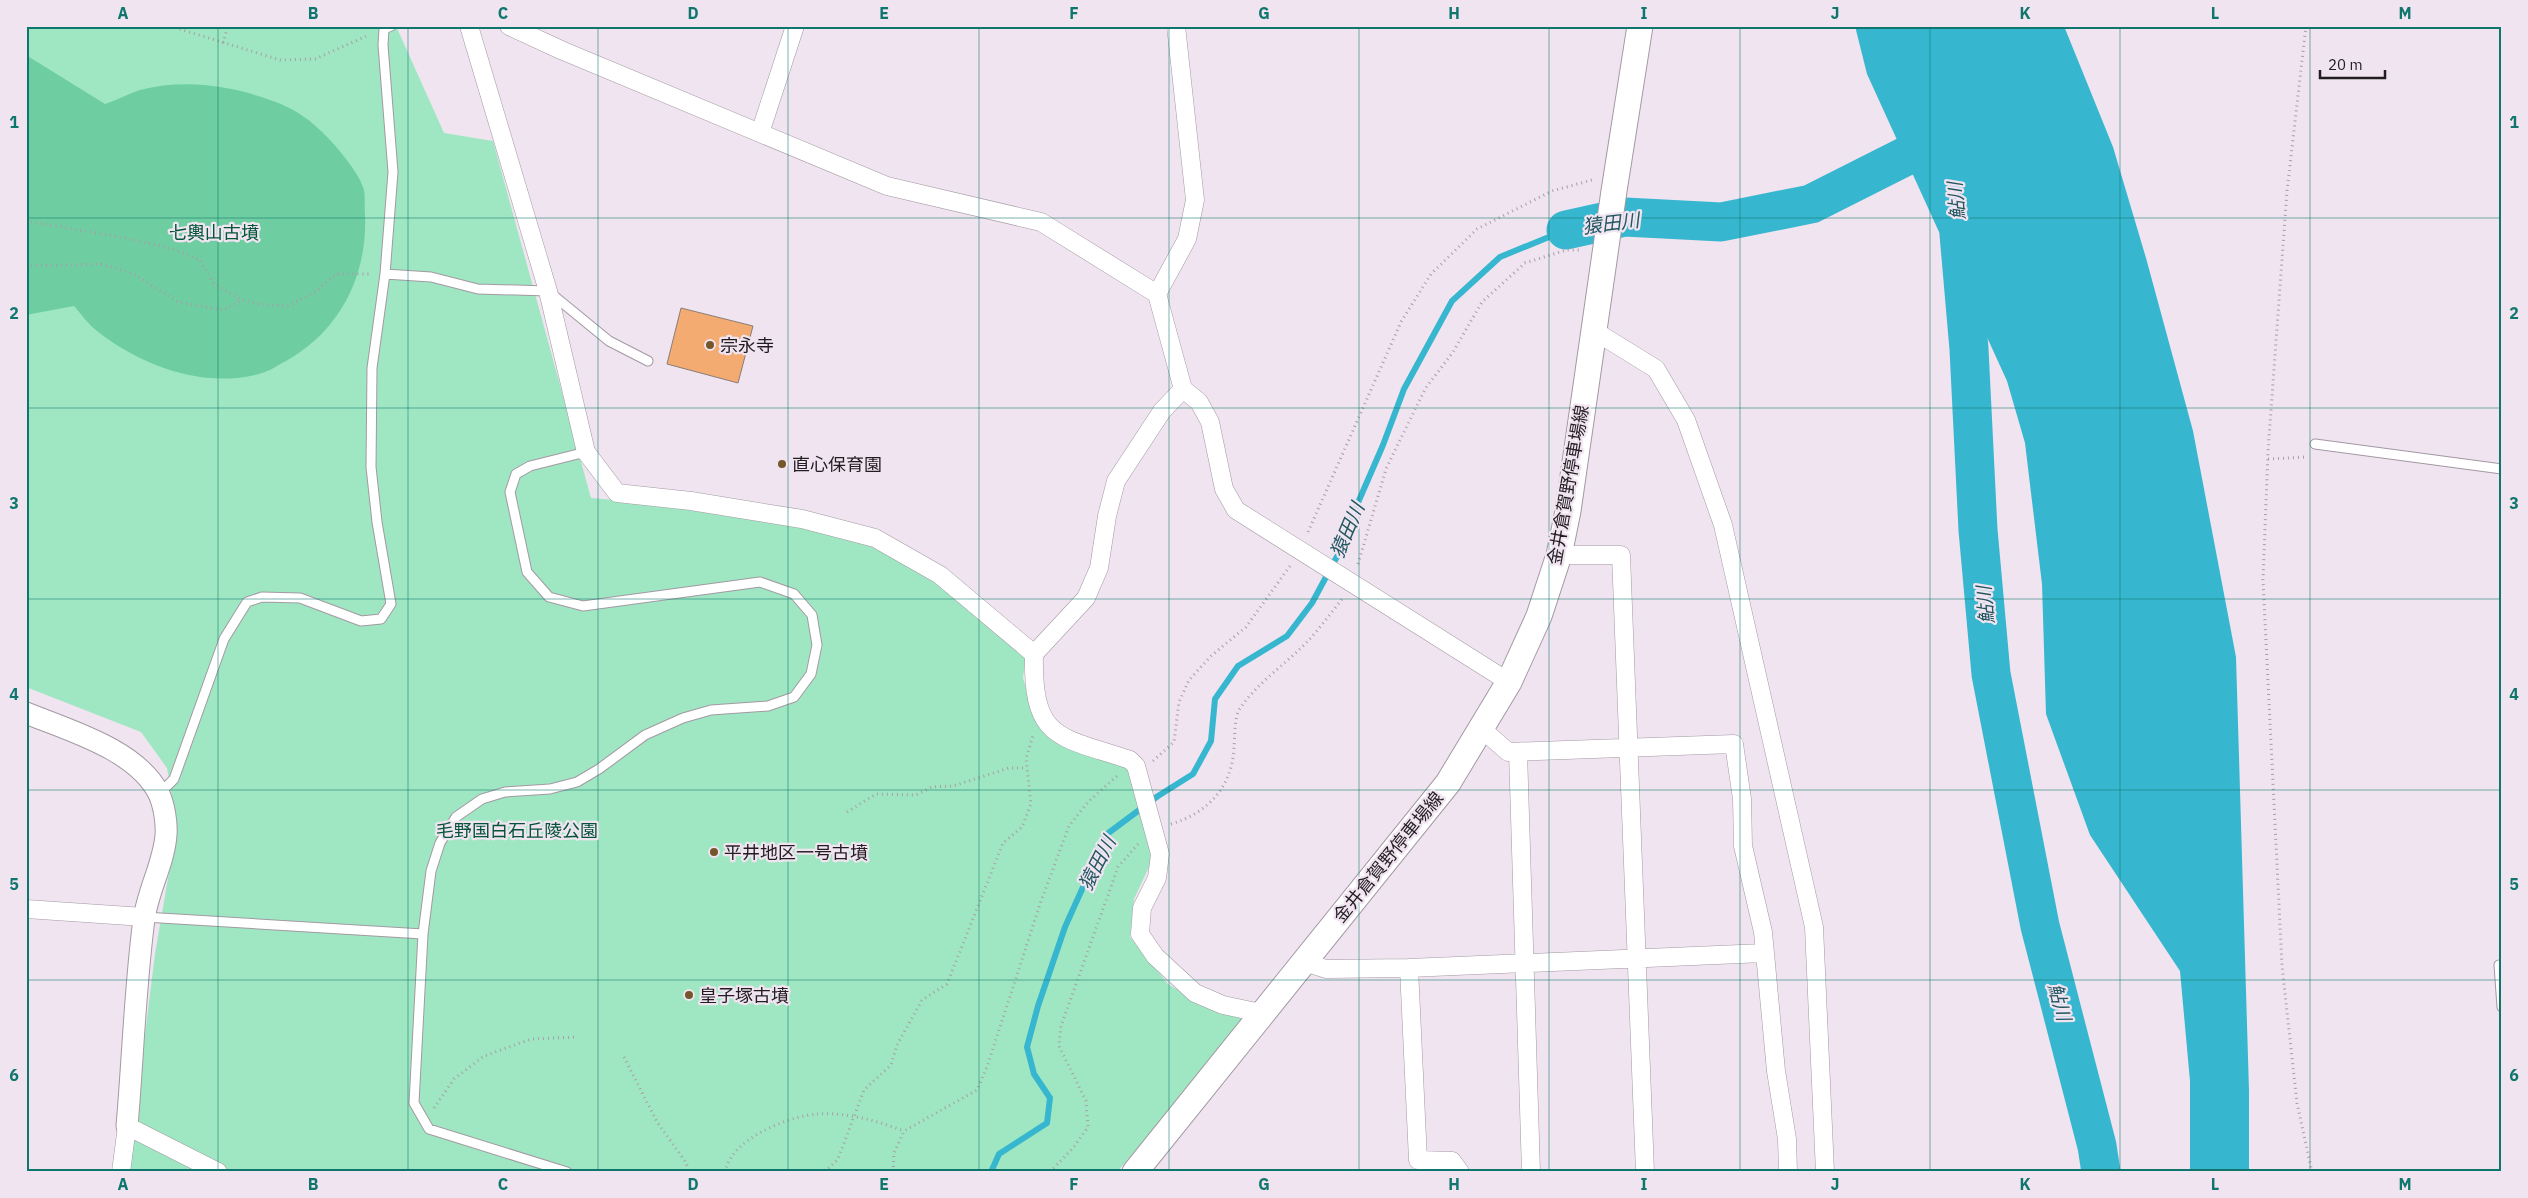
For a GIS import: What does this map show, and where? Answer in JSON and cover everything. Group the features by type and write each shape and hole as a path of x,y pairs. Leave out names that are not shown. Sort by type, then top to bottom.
{"main road":[{"name":"金井倉賀野停車場線","path":"1135,1172 1261,1013 1448,783 1509,682 1539,616 1559,555 1575,466 1593,330 1640,26"}],"street":[{"path":"470,26 548,291 586,452 617,493 691,501 792,518 875,538 940,576 1034,654"},
{"path":"508,26 887,186 1041,222 1157,294 1183,389 1199,402 1210,422 1224,489 1236,510 1299,552 1509,682"},
{"path":"760,132 795,26"},
{"path":"1157,294 1187,239 1195,200 1176,26"},
{"path":"1593,330 1656,369 1686,420 1722,525 1814,927 1825,1172"},
{"path":"1183,389 1162,411 1116,481 1107,516 1099,568 1086,598 1034,654 1033,675 1041,714 1052,730 1077,744 1130,760 1136,766 1160,854 1158,878 1142,908 1140,934 1155,956 1195,992 1223,1005 1261,1013"},
{"path":"1559,555 1621,555 1645,1172"},
{"path":"26,713 100,743 125,758 144,772 159,794 164,812 166,835 144,917 127,1126 121,1172"},
{"path":"1482,729 1508,752 1734,744 1742,799 1743,846 1763,932 1776,1071 1787,1140 1788,1172"},
{"path":"1518,752 1530,1172"},
{"path":"26,909 144,917"},
{"path":"1304,962 1326,968 1409,968 1764,953"},
{"path":"1409,968 1418,1160 1452,1161 1460,1172"},
{"path":"127,1126 218,1172"}],"lane":[{"path":"159,794 174,779 224,639 247,602 262,597 300,598 361,621 382,619 391,604 376,522 371,467 372,368 385,274 393,172 383,45 387,28"},
{"path":"385,274 431,277 478,289 548,291 609,341 648,361"},
{"path":"2315,444 2502,469"},
{"path":"567,1172 429,1130 414,1103 423,934 430,872 440,843 456,817 482,799 504,792 550,789 577,782 599,769 645,735 683,718 712,710 768,706 794,697 811,674 817,645 812,615 794,594 760,582 584,606 549,597 528,572 510,492 516,474 530,466 586,452"},
{"path":"144,917 423,934"},
{"path":"2502,965 2499,965 2502,1007"}],"path":[{"path":"170,26 280,60 315,59 387,28"},
{"path":"223,43 228,26"},
{"path":"2306,26 2286,211 2268,451 2263,580 2282,966 2297,1103 2312,1172"},
{"path":"893,1172 894,1154 904,1131 977,1090 987,1068 1041,901 1069,826 1088,802 1114,778 1136,766 1156,760 1174,742 1179,702 1189,680 1211,656 1246,627 1276,588 1299,552 1401,322 1431,274 1477,229 1552,191 1615,182"},
{"path":"26,221 125,238 173,249 200,260 214,284 242,300 257,304 288,306 315,292 336,274 385,274"},
{"path":"1050,1172 1073,1148 1088,1127 1086,1102 1059,1046 1061,1026 1118,868 1132,849 1154,830 1183,820 1205,807 1224,788 1233,762 1238,712 1250,696 1306,643 1354,585 1360,554 1386,469 1425,390 1453,352 1482,302 1525,263 1566,250 1606,245"},
{"path":"26,266 101,264 134,274 178,302 223,310 242,300"},
{"path":"825,1172 838,1159 852,1116 864,1090 891,1065 897,1044 922,1000 946,984 1003,843 1022,827 1031,804 1026,758 1041,714"},
{"path":"847,812 876,794 916,796 932,787 953,786 1009,768 1027,768"},
{"path":"424,1123 454,1079 484,1056 531,1040 578,1037"},
{"path":"624,1057 658,1122 685,1161 690,1172"},
{"path":"724,1172 734,1154 756,1135 782,1123 817,1114 852,1116 875,1120 904,1131"}],"green space":[{"name":"毛野国白石丘陵公園","path":"26,26 396,26 444,133 493,141 591,498 691,506 875,542 938,580 1026,655 1023,678 1034,716 1133,768 1155,854 1134,899 1130,937 1168,984 1189,997 1251,1015 1117,1172 128,1172 155,954 177,826 167,768 141,732 26,687"},
{"name":"七輿山古墳","path":"26,55 105,104 140,90 173,85 206,85 254,95 280,104 304,116 317,127 354,170 361,182 365,197 365,237 356,279 336,317 322,334 305,349 268,371 241,378 219,379 175,372 133,355 97,331 74,306 26,315"}],"water":[{"path":"1855,26 2064,26 2113,147 2146,258 2193,431 2236,657 2249,1091 2249,1172 2190,1172 2190,1081 2180,971 2090,835 2046,714 2042,584 2025,443 2007,381 1867,74"}],"building":[{"name":"宗永寺","path":"681,308 753,326 738,383 667,364"}],"waterway":[{"name":"猿田川","path":"1566,230 1625,217 1721,222 1811,204 1924,147 1951,141"},
{"name":"猿田川","path":"991,1172 999,1154 1047,1123 1050,1098 1034,1074 1027,1047 1038,1006 1065,927 1107,834 1158,796 1193,774 1211,741 1215,699 1238,666 1287,636 1312,603 1340,551 1347,528 1383,445 1404,389 1452,301 1500,257 1566,230"},
{"name":"鮎川","path":"1959,234 1969,349 1978,530 1991,674 2040,926 2097,1146 2101,1172"}],"place":[{"name":"宗永寺","path":"710,345"},
{"name":"直心保育園","path":"782,464"},
{"name":"平井地区一号古墳","path":"714,852"},
{"name":"皇子塚古墳","path":"689,995"}]}
